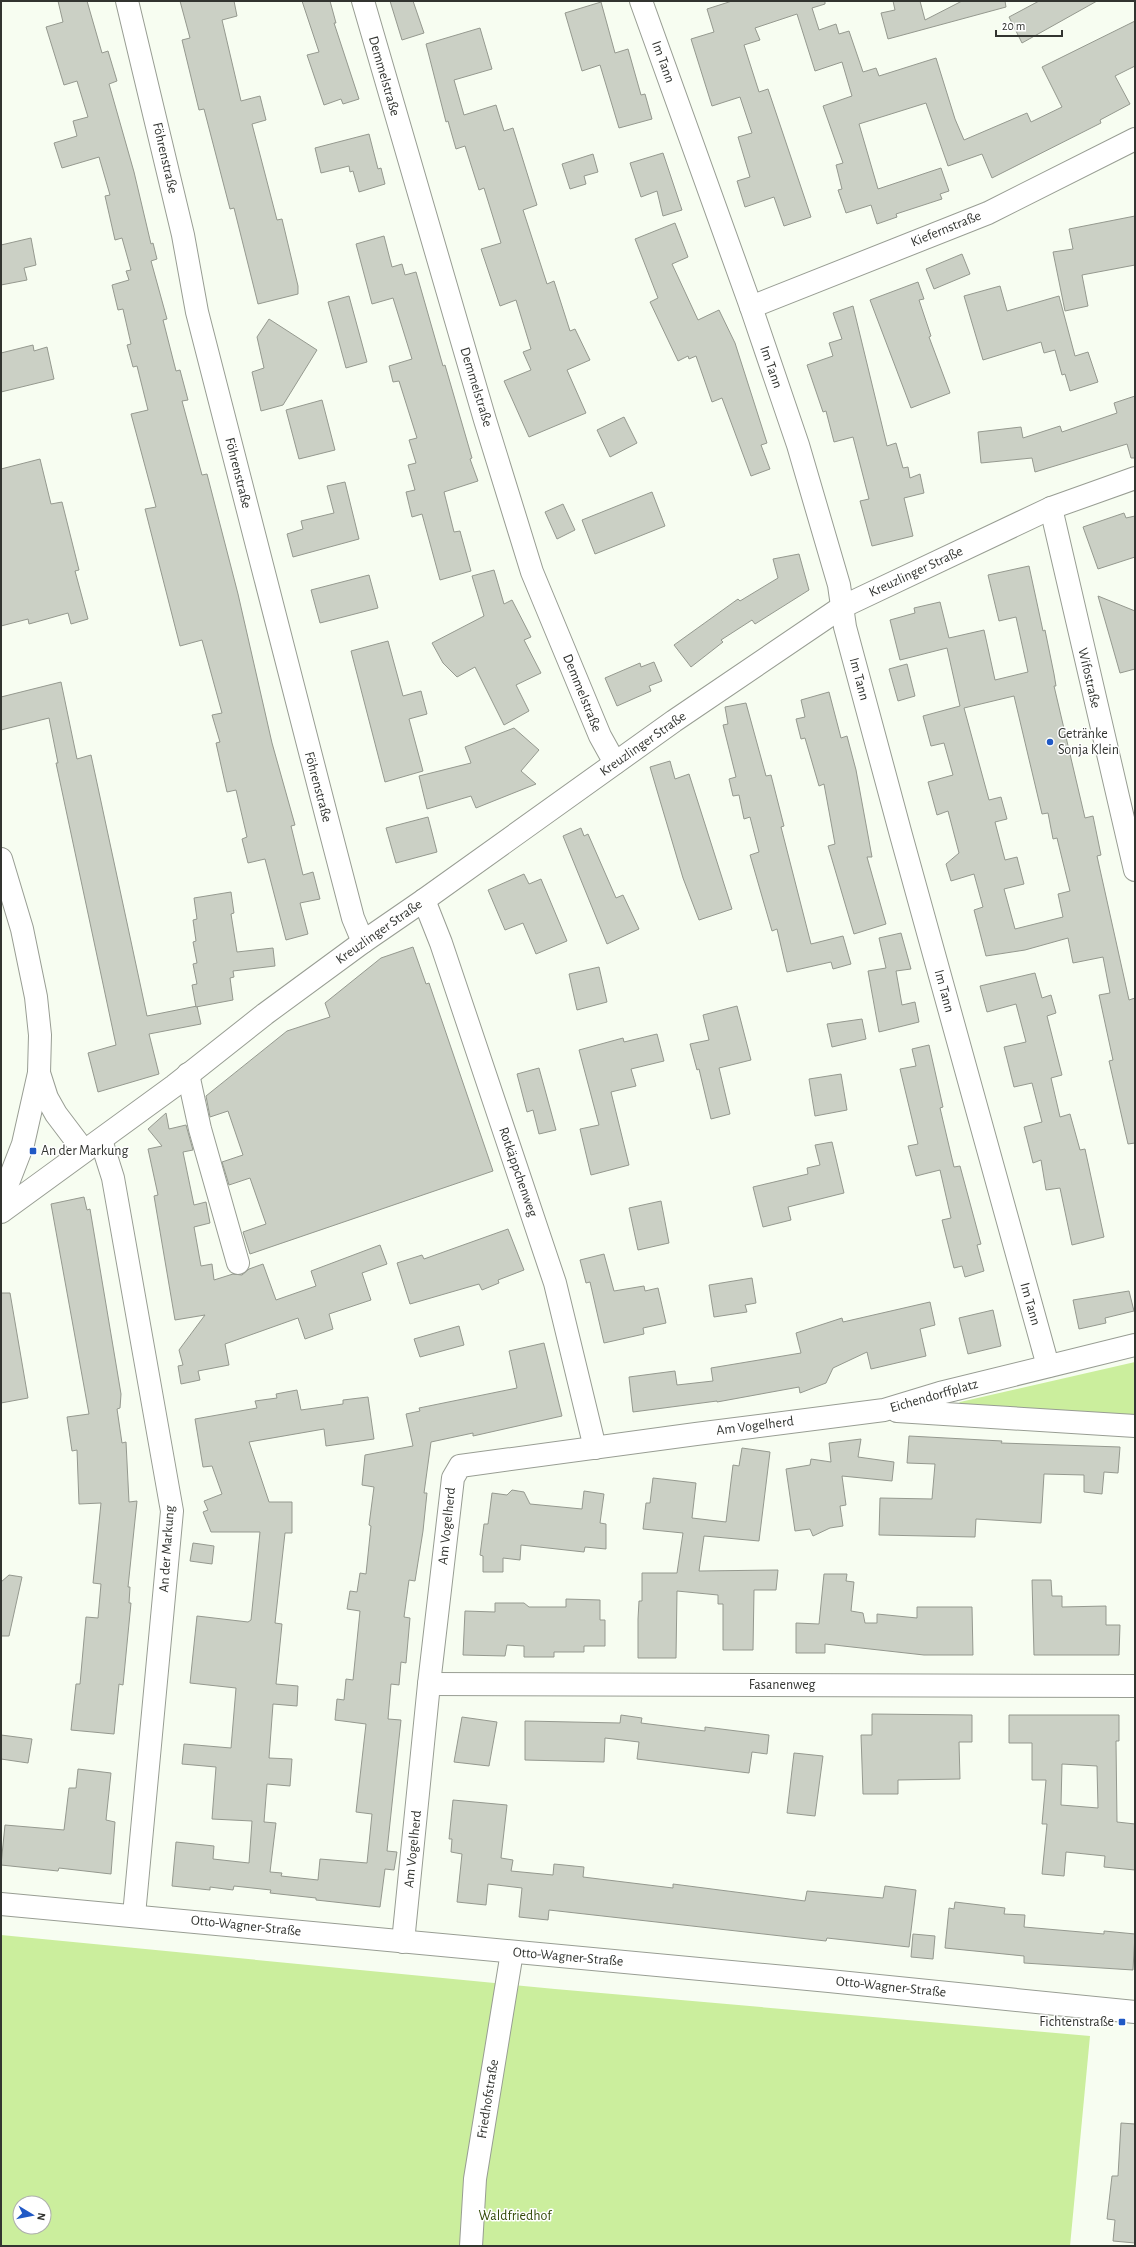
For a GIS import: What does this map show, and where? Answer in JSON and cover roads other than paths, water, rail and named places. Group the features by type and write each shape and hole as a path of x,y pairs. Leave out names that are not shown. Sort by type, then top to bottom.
{"street":[{"name":"Föhrenstraße","path":"128,1 183,235 200,326 353,918 363,942"},
{"name":"Demmelstraße","path":"362,1 532,572 600,736 615,763"},
{"name":"Im Tann","path":"641,1 751,307 798,445 839,585 845,627 902,840 1048,1366"},
{"name":"Kiefernstraße","path":"751,307 988,212 1135,139"},
{"name":"Kreuzlinger Straße","path":"1,1212 92,1146 363,942 615,763 842,607 1051,508 1135,478"},
{"name":"Wifostraße","path":"1051,508 1127,802 1135,870"},
{"path":"1,859 22,929 36,998 40,1073 23,1144 1,1201"},
{"name":"Rotkäppchenweg","path":"424,900 441,943 553,1278 595,1448"},
{"name":"An der Markung","path":"40,1073 48,1098 56,1114 92,1146 113,1178 172,1511 134,1915"},
{"path":"188,1074 200,1129 238,1263"},
{"name":"Eichendorffplatz","path":"884,1410 940,1393 1135,1345"},
{"name":"Eichendorffplatz","path":"884,1410 1135,1426"},
{"name":"Am Vogelherd","path":"403,1942 429,1684 453,1478 460,1466 884,1410"},
{"name":"Fasanenweg","path":"429,1684 1135,1686"},
{"name":"Otto-Wagner-Straße","path":"1,1904 134,1915 1135,2012"},
{"name":"Friedhofstraße","path":"472,2246 475,2179 512,1952"}],"place":[{"name":"Getränke Sonja Klein","path":"1050,742"},
{"name":"An der Markung","path":"33,1151"},
{"name":"Fichtenstraße","path":"1122,2022"}],"park label":[{"name":"Waldfriedhof","path":"515,2216"}]}
